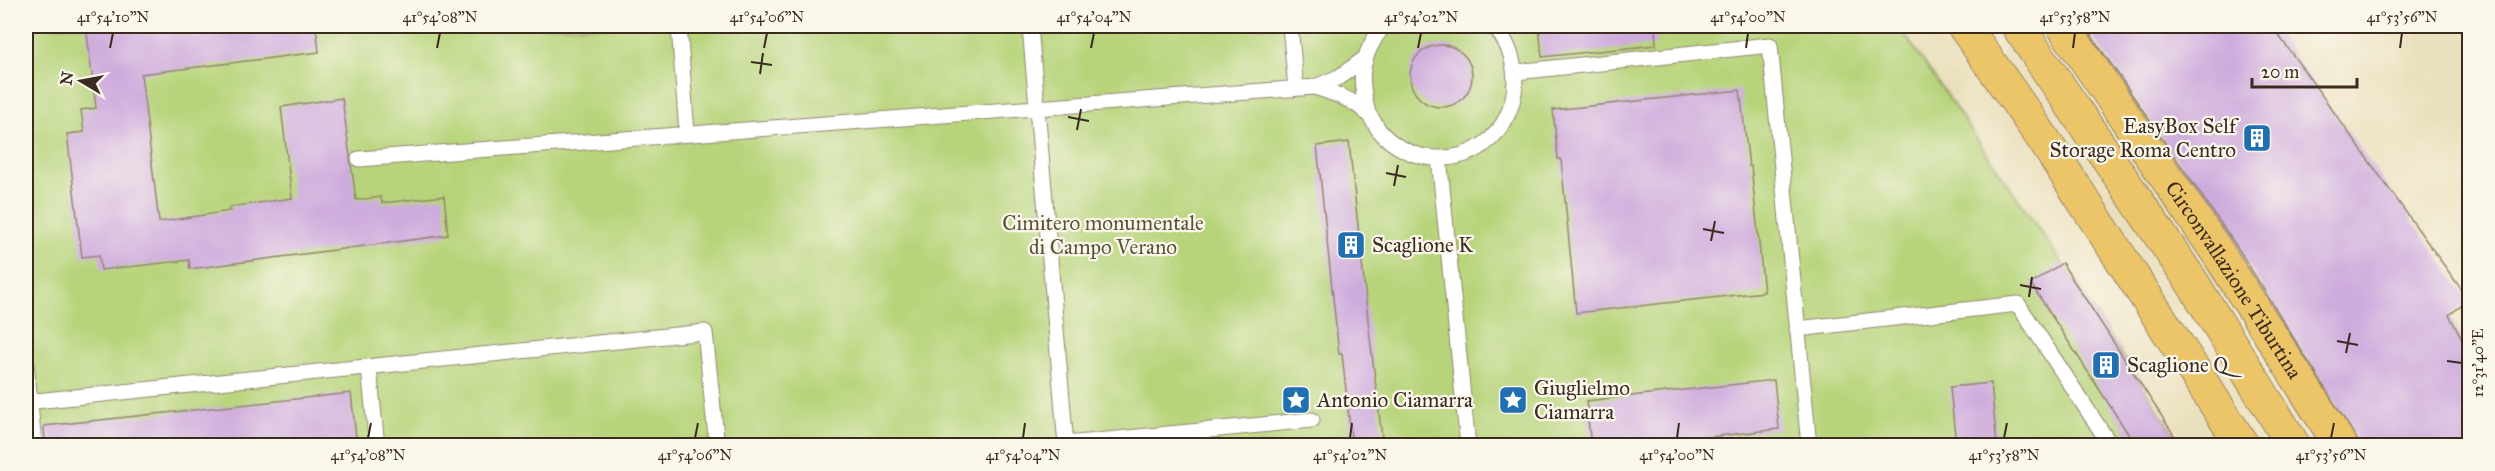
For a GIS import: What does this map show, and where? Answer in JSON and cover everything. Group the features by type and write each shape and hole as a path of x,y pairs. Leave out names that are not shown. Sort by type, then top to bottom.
{"highway":[{"path":"1964,26 2044,140 2243,446"},
{"name":"Circonvallazione Tiburtina","path":"2018,26 2192,282 2294,446"},
{"name":"Circonvallazione Tiburtina","path":"2063,26 2220,256 2341,446"}],"lane":[{"path":"679,26 687,133"},
{"path":"1030,26 1066,445 1312,420"},
{"path":"1290,26 1296,88"},
{"path":"1383,26 1372,41 1364,59 1361,86 1368,113 1380,132 1398,147 1416,155 1439,158 1460,156 1480,146 1497,133 1509,114 1515,94 1516,72 1512,53 1503,36 1494,26"},
{"path":"1516,72 1770,45 1809,446"},
{"path":"359,159 1315,87 1339,78 1364,59"},
{"path":"1315,87 1340,96 1368,113"},
{"path":"1439,158 1468,446"},
{"path":"1797,329 2018,304 2111,446"},
{"path":"28,402 705,332 717,446"},
{"path":"26,362 28,402 34,446"},
{"path":"369,368 377,446"}],"green space":[{"name":"Cimitero monumentale di Campo Verano","path":"26,26 1899,26 2062,263 2181,445 26,445"}],"building":[{"path":"86,26 316,26 319,52 141,74 159,222 230,211 229,207 292,198 281,107 342,98 356,200 381,197 382,203 444,196 448,235 190,269 189,260 101,270 99,255 82,257 67,134 84,132 81,110 96,108"},
{"path":"1539,26 1655,26 1656,45 1542,57"},
{"name":"EasyBox Self Storage Roma Centro","path":"2085,26 2272,26 2469,300 2449,315 2469,353 2469,446 2361,446 2239,250"},
{"path":"1435,45 1447,45 1463,54 1470,64 1472,76 1470,88 1463,98 1447,107 1435,107 1424,102 1415,93 1410,82 1410,70 1415,59 1424,50"},
{"path":"1740,90 1749,166 1751,166 1764,292 1576,313 1561,159 1558,159 1553,110"},
{"path":"1349,142 1383,446 1352,446 1342,354 1339,354 1317,146"},
{"name":"Scaglione Q","path":"2062,263 2181,446 2136,446 2031,284"},
{"path":"1774,380 1779,429 1630,446 1591,446 1586,401"},
{"path":"1991,383 1997,446 1956,446 1950,387"},
{"path":"351,393 357,446 45,446 44,426"}],"place":[{"name":"EasyBox Self Storage Roma Centro","path":"2257,138"},
{"name":"Scaglione K","path":"1351,245"},
{"name":"Scaglione Q","path":"2106,365"},
{"name":"Antonio Ciamarra","path":"1296,400"},
{"name":"Giuglielmo Ciamarra","path":"1513,400"}]}
